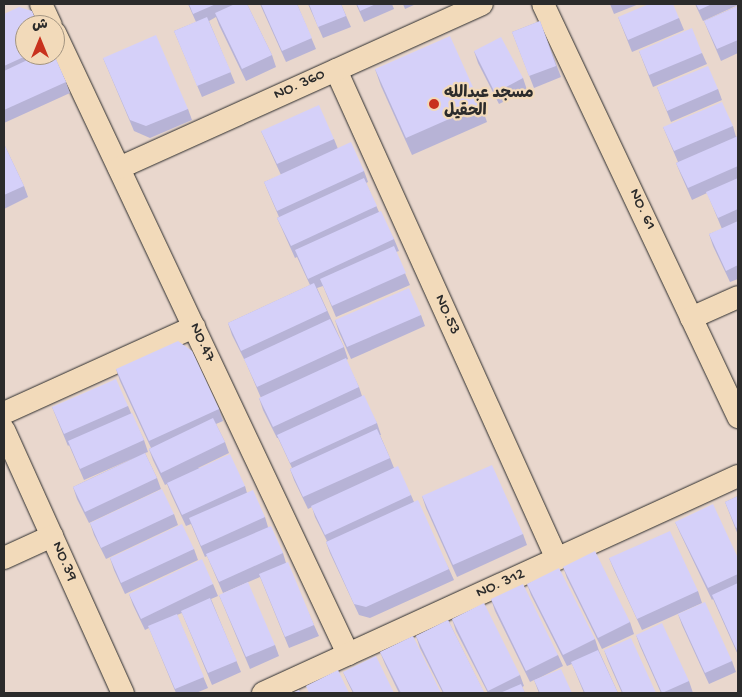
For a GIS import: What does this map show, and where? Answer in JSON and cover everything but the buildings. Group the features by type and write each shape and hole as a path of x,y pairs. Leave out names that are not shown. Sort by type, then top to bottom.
{"street":[{"name":"NO. 360","path":"119,168 482,4"},
{"name":"NO. 61","path":"543,4 738,416"},
{"name":"NO.47","path":"65,53 348,654"},
{"name":"NO.53","path":"336,70 557,559"},
{"path":"691,318 738,297"},
{"path":"4,413 194,327"},
{"name":"NO.39","path":"4,430 123,693"},
{"name":"NO. 312","path":"263,693 738,476"},
{"path":"4,558 52,536"}],"place":[{"name":"مسجد عبدالله الحقيل","path":"434,104"}]}
